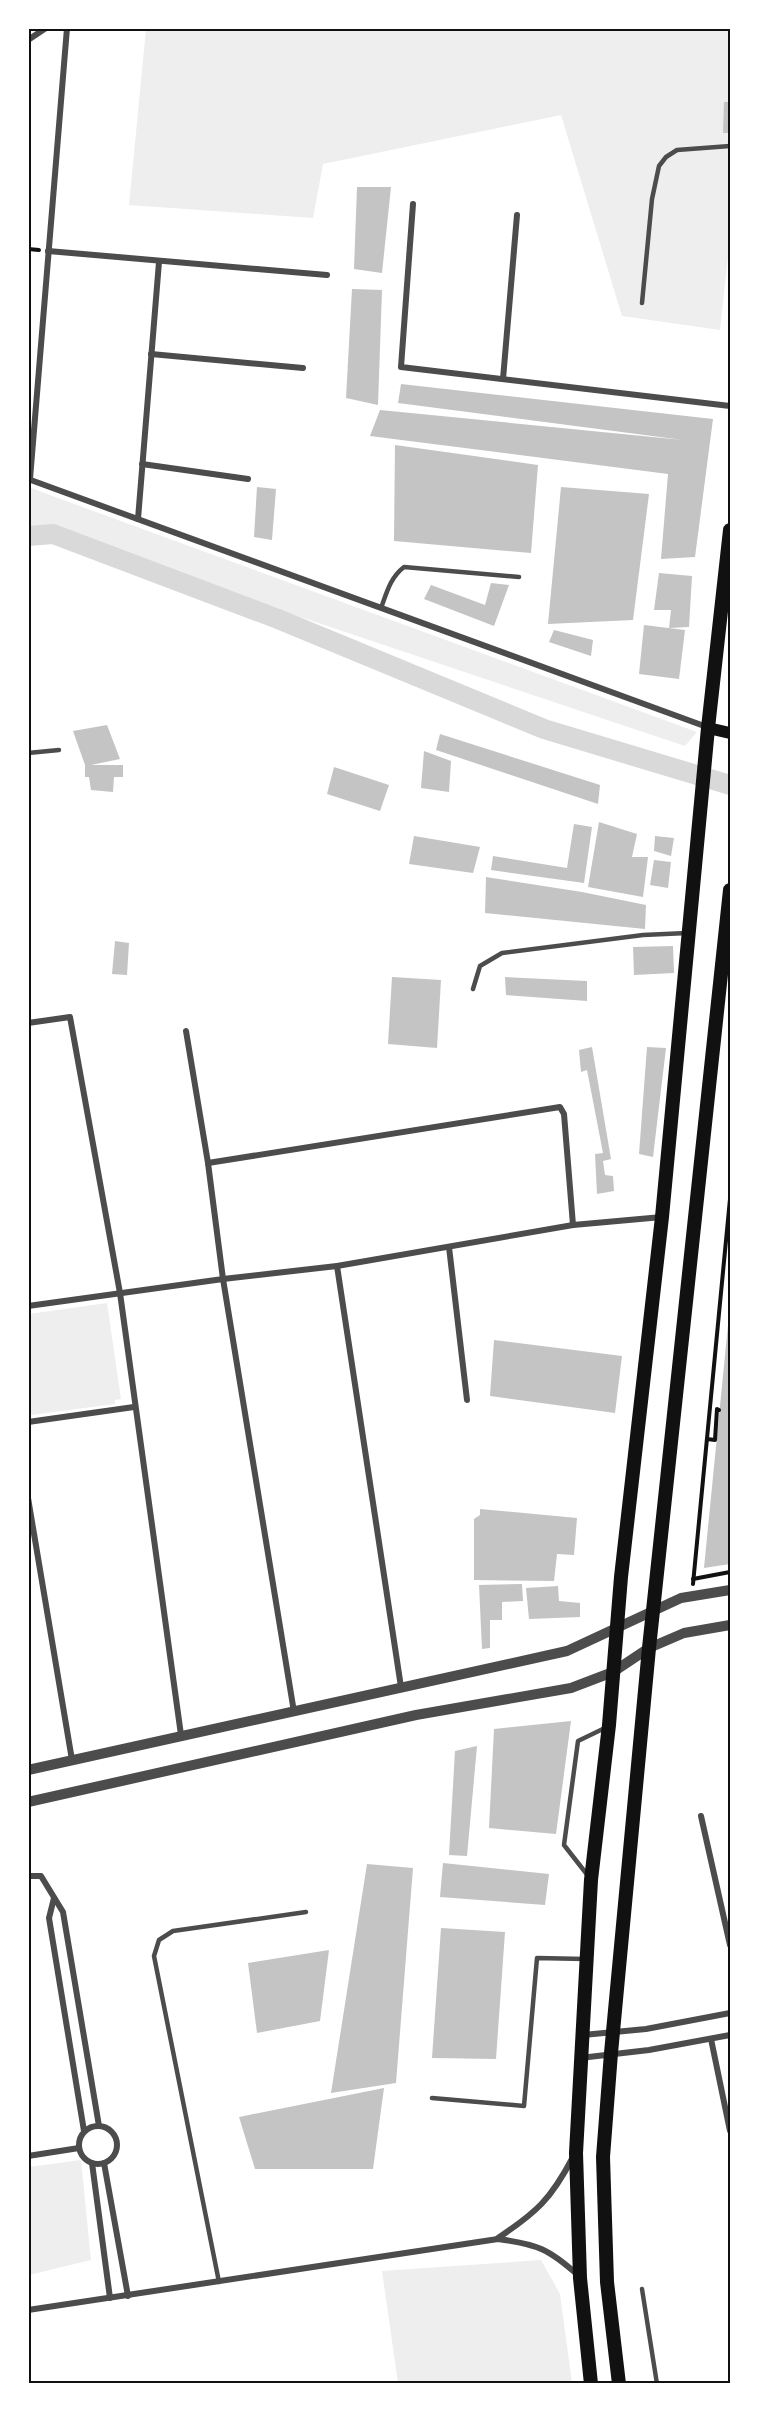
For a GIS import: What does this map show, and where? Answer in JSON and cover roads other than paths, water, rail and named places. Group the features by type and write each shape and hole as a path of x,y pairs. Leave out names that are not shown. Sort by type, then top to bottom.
{"main road":[{"path":"591,2384 580,2278 576,2153 585,1959 591,1880 609,1725 616,1628 662,1217 730,530"},
{"path":"708,734 730,733"},
{"path":"619,2384 607,2282 603,2157 650,1648 730,890"}],"street":[{"path":"28,40 46,28"},
{"path":"66,28 29,479 381,608 708,734"},
{"path":"414,204 401,367 730,406"},
{"path":"503,379 517,215"},
{"path":"48,251 327,275"},
{"path":"138,519 159,262"},
{"path":"152,354 303,368"},
{"path":"142,464 248,479"},
{"path":"28,1023 70,1017 120,1293 181,1735"},
{"path":"186,1031 208,1163 223,1279 294,1712"},
{"path":"208,1163 560,1107 564,1114 573,1225"},
{"path":"28,1306 337,1266 573,1225 662,1217"},
{"path":"449,1247 467,1400"},
{"path":"337,1266 401,1687"},
{"path":"28,1422 134,1407"},
{"path":"28,1498 72,1760"},
{"path":"28,1770 567,1651 681,1598 730,1590"},
{"path":"28,1802 416,1715 571,1688 613,1672 650,1648 684,1633 730,1625"},
{"path":"701,1816 730,1945"},
{"path":"28,1876 41,1876 63,1912 99,2126"},
{"path":"54,1898 49,1918 84,2132"},
{"path":"581,2035 646,2029 730,2013"},
{"path":"580,2058 649,2050 730,2035"},
{"path":"711,2039 730,2131"},
{"path":"99,2126 111,2131 117,2142 114,2155 104,2163 92,2163 81,2155 80,2136 99,2126"},
{"path":"28,2156 79,2148"},
{"path":"498,2239 530,2217 557,2188 576,2153"},
{"path":"92,2163 110,2298"},
{"path":"104,2163 128,2296"},
{"path":"28,2310 498,2239 528,2243 557,2256 580,2278"}],"lane":[{"path":"642,303 652,199 659,166 666,157 677,150 730,146"},
{"path":"381,608 389,583 404,567 519,577"},
{"path":"28,753 59,750"},
{"path":"473,989 480,966 501,953 643,935 689,932"},
{"path":"591,1880 564,1845 578,1741 609,1725"},
{"path":"219,2282 154,1956 159,1940 173,1931 306,1912"},
{"path":"432,2098 524,2106 537,1958 585,1959"},
{"path":"642,2289 657,2384"}],"waterway":[{"path":"28,536 53,534 278,619 544,729 730,785"}]}
